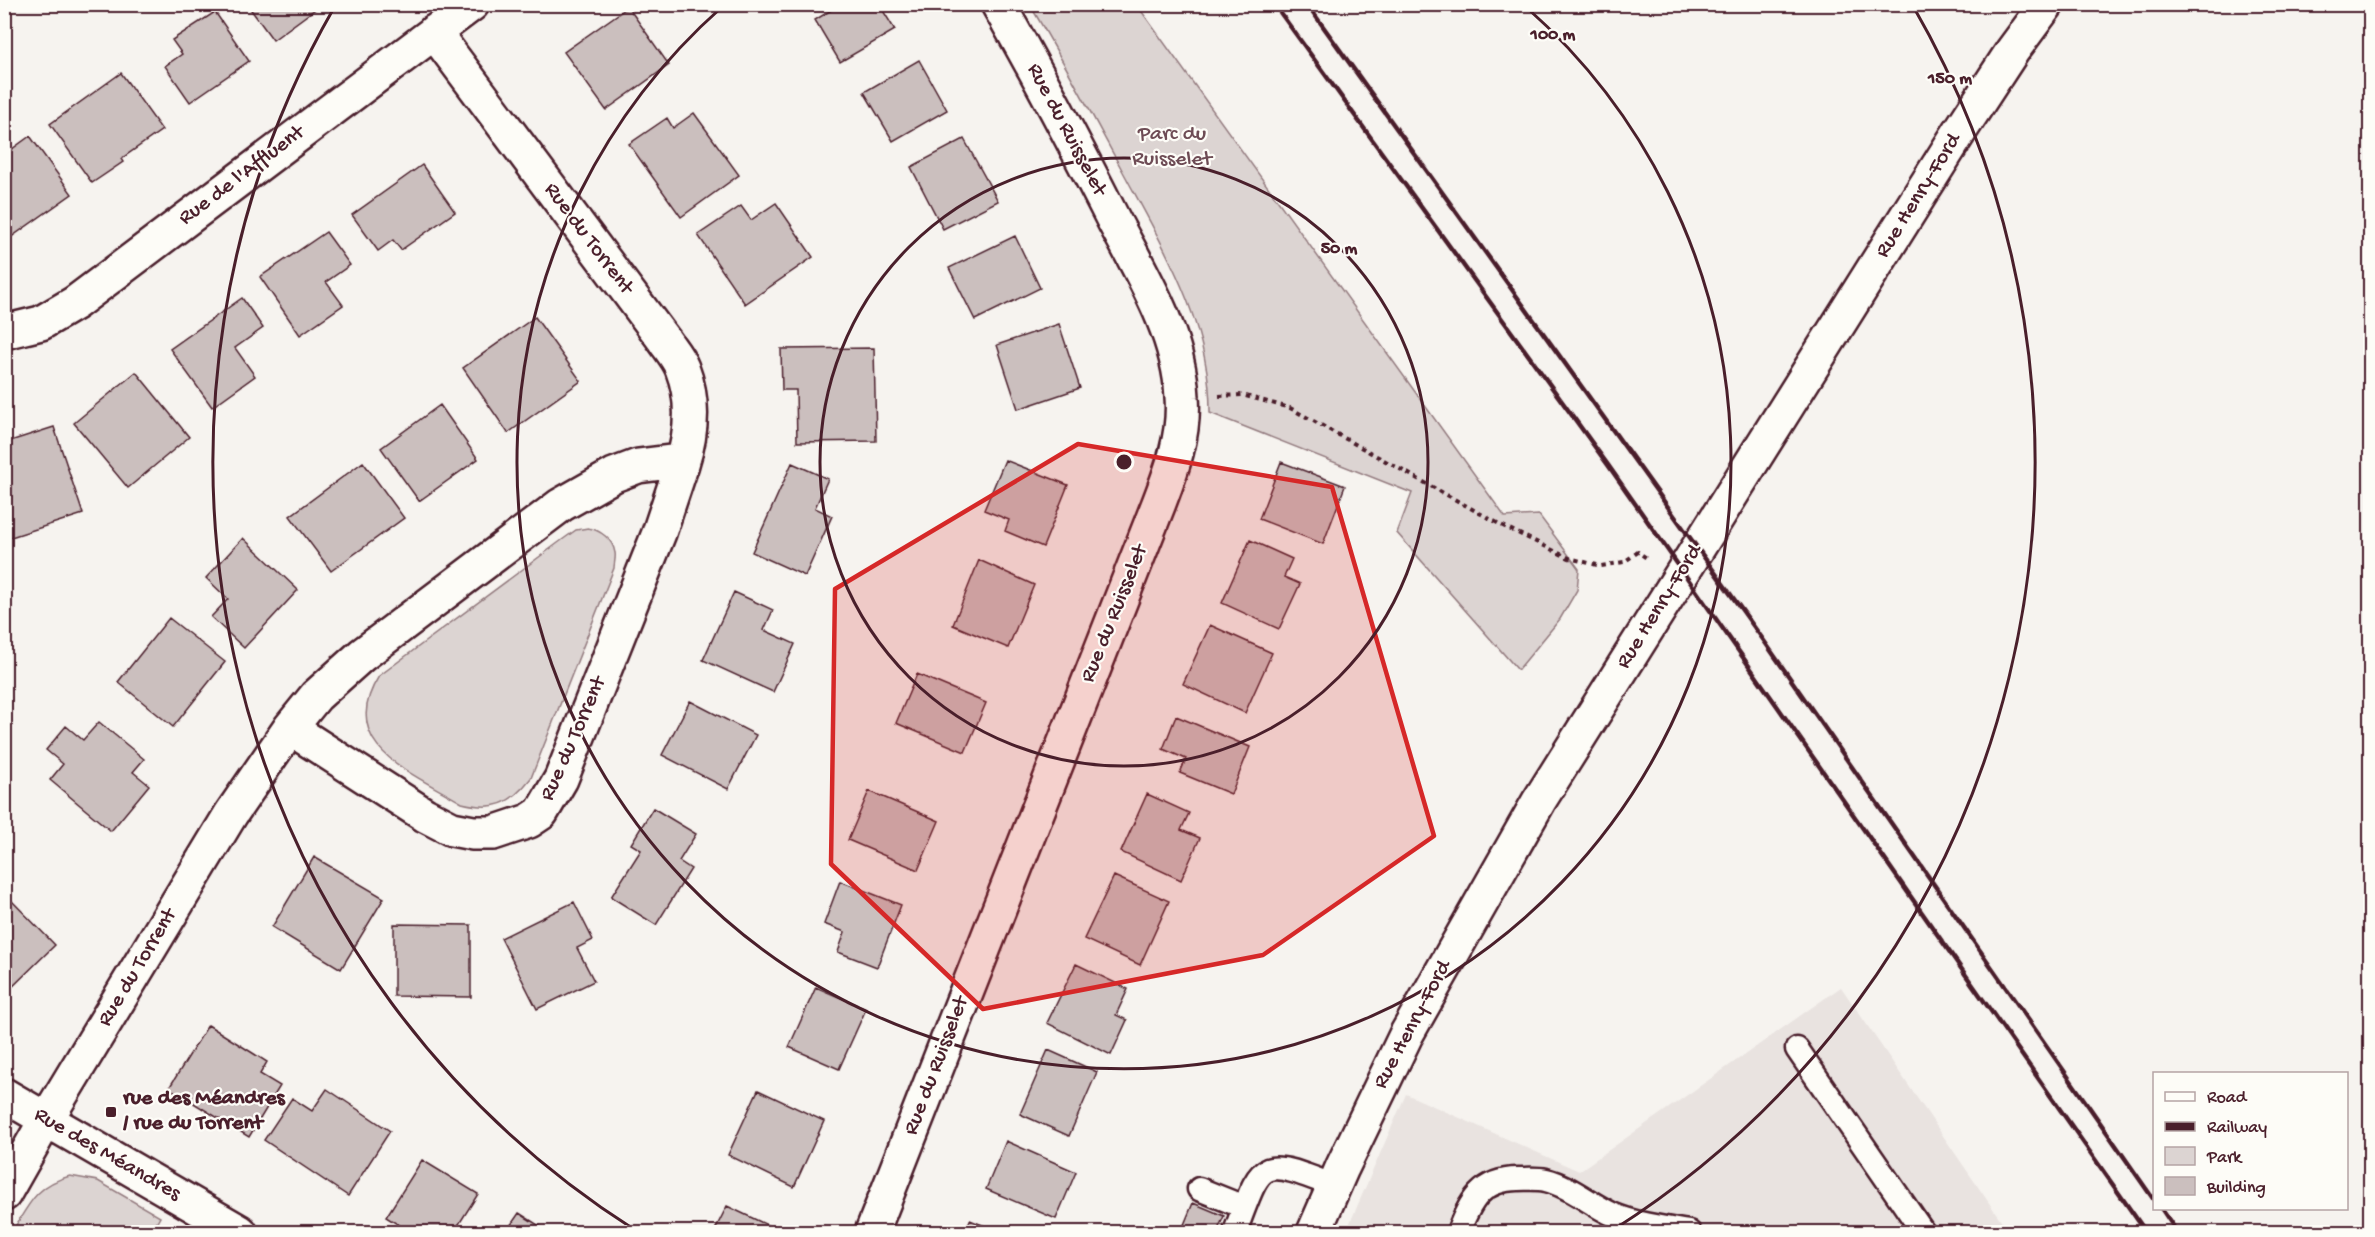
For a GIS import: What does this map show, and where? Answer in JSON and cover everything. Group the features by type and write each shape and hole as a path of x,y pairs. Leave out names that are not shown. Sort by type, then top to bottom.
{"street":[{"name":"Rue de l'Affluent","path":"4,332 41,323 75,303 472,4"},
{"name":"Rue du Ruisselet","path":"872,1233 1159,503 1182,430 1182,398 1173,347 1155,301 1063,121 998,4"},
{"name":"Rue Henry-Ford","path":"1314,1233 1388,1071 1428,993 1539,801 1988,87 2047,4"},
{"name":"Rue du Torrent","path":"290,728 393,796 452,829 473,833 493,833 529,821 541,813 561,780 659,533 690,433 688,388 681,366 434,32"},
{"name":"Rue du Torrent","path":"4,1194 46,1120 231,814 290,728 316,696 343,670 561,505 614,475 638,466 670,462 682,464"},
{"name":"Rue des Méandres","path":"4,1095 240,1233"}],"lane":[{"path":"1797,1049 1923,1233"},
{"path":"1234,1233 1257,1176 1265,1170 1274,1167 1292,1170 1335,1186"},
{"path":"1458,1233 1473,1199 1482,1190 1496,1181 1529,1179 1546,1180 1612,1214 1689,1233"},
{"path":"1199,1189 1244,1208"}],"path":[{"path":"1182,398 1242,395 1290,408 1501,525 1569,558 1601,566 1624,562 1638,552 1676,580"}],"highlighted area":[{"path":"1078,444 1332,487 1434,836 1263,955 983,1009 831,864 835,589"}],"shaded area":[{"path":"1841,987 2009,1232 1346,1232 1406,1094 1579,1171"}],"green space":[{"name":"Parc du Ruisselet","path":"1030,5 1137,5 1505,517 1539,515 1579,569 1577,590 1560,619 1518,670 1397,533 1412,493 1210,413 1208,380 1202,348 1181,286 1137,197"},
{"path":"588,528 601,533 612,543 615,555 614,568 531,778 523,787 501,804 483,806 462,803 403,768 386,754 373,739 367,721 368,700 379,676 576,530"},
{"path":"70,1176 98,1181 160,1217 155,1226 165,1232 96,1232 88,1228 81,1232 63,1230 61,1232 12,1232 29,1204 41,1190"}],"building":[{"path":"252,4 322,4 273,40 249,7"},
{"path":"841,4 879,4 895,30 840,62 815,20"},
{"path":"628,7 669,65 606,110 564,52"},
{"path":"215,12 249,61 190,102 165,66 182,54 172,40"},
{"path":"919,60 947,110 893,141 864,92"},
{"path":"121,73 162,130 121,159 123,162 92,183 50,124"},
{"path":"694,113 739,175 681,217 629,144 667,118 673,128"},
{"path":"30,136 72,194 7,240 4,237 4,155"},
{"path":"964,139 998,201 943,229 911,167"},
{"path":"422,165 455,212 401,250 393,240 378,251 352,215"},
{"path":"776,203 813,257 745,304 698,235 741,206 751,220"},
{"path":"326,232 350,265 326,282 343,305 300,335 260,277"},
{"path":"1015,236 1040,288 975,320 949,268"},
{"path":"242,298 263,328 235,348 255,376 212,407 170,349"},
{"path":"535,317 581,381 508,433 463,368"},
{"path":"1059,324 1080,388 1018,409 997,345"},
{"path":"874,348 876,441 797,442 796,390 782,390 781,349"},
{"path":"136,372 189,437 128,488 74,423"},
{"path":"440,405 478,459 419,501 381,448"},
{"path":"54,427 83,514 5,539 4,443"},
{"path":"1005,460 1068,485 1043,547 1005,531 1009,520 984,510"},
{"path":"363,462 404,518 331,571 290,516"},
{"path":"1281,462 1345,486 1323,544 1259,519"},
{"path":"792,463 828,479 815,508 832,516 805,576 752,552"},
{"path":"243,538 298,590 244,648 211,617 228,599 206,578"},
{"path":"1250,540 1292,559 1284,577 1300,584 1279,629 1222,603"},
{"path":"979,560 1034,585 1008,648 953,625"},
{"path":"734,592 773,610 764,630 795,644 773,692 703,660"},
{"path":"169,618 225,662 173,727 118,682"},
{"path":"1210,625 1272,653 1245,713 1183,684"},
{"path":"917,674 986,703 965,752 896,723"},
{"path":"690,701 756,735 728,789 662,755"},
{"path":"1176,716 1250,747 1231,794 1180,773 1186,759 1163,749"},
{"path":"99,722 144,759 133,772 149,785 111,831 50,780 63,764 46,750 66,726 83,740"},
{"path":"869,791 939,821 918,870 848,840"},
{"path":"1147,794 1189,813 1181,830 1200,838 1181,880 1121,852"},
{"path":"653,808 696,834 679,861 691,869 656,925 611,897 641,850 631,844"},
{"path":"314,857 384,898 341,969 272,927"},
{"path":"1114,876 1169,901 1140,965 1084,939"},
{"path":"840,881 901,905 877,967 838,952 845,932 824,924"},
{"path":"10,899 55,945 6,993 4,992 4,904"},
{"path":"574,902 593,940 577,948 594,981 537,1009 501,938"},
{"path":"394,924 471,925 471,997 394,996"},
{"path":"1076,964 1128,989 1116,1015 1127,1020 1111,1055 1047,1023"},
{"path":"816,987 866,1009 839,1069 789,1047"},
{"path":"208,1025 267,1062 260,1074 280,1086 249,1137 169,1088"},
{"path":"1048,1050 1097,1072 1069,1136 1020,1114"},
{"path":"327,1089 390,1131 348,1196 264,1140 292,1098 312,1111"},
{"path":"758,1090 824,1121 794,1187 728,1155"},
{"path":"1006,1141 1076,1172 1056,1219 986,1189"},
{"path":"422,1160 478,1194 454,1232 410,1232 386,1217"},
{"path":"1193,1203 1224,1216 1217,1232 1181,1232"},
{"path":"727,1206 782,1232 714,1232"},
{"path":"519,1213 549,1232 506,1232"},
{"path":"970,1220 1000,1232 965,1232"}],"railway":[{"path":"1274,4 1608,465 2146,1232"},
{"path":"1307,4 1762,638 2153,1199"},
{"path":"2162,1210 2177,1232"}],"place":[{"name":"rue des Méandres / rue du Torrent","path":"111,1112"}]}
